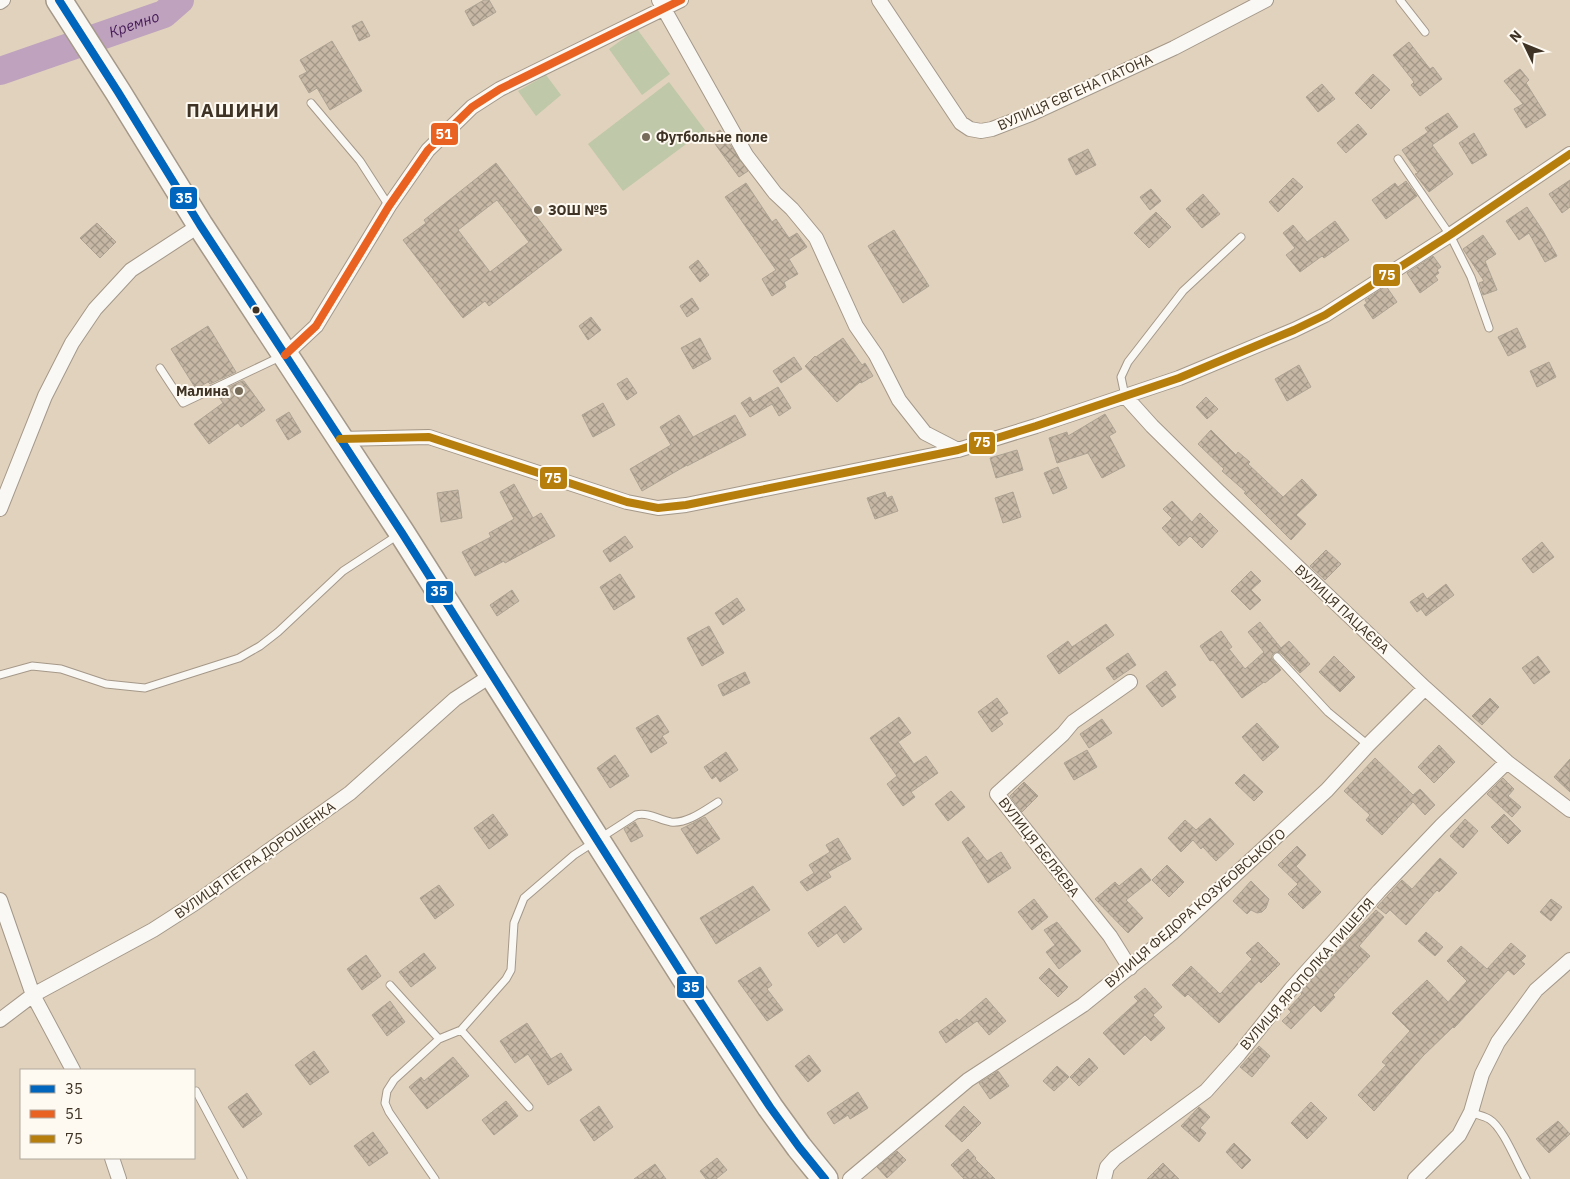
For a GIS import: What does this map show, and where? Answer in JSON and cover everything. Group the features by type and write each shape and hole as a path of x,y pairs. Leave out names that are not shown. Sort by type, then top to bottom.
{"highway":[{"path":"63,6 200,225 402,533 770,1107 825,1179"}],"street":[{"path":"285,355 316,326 389,206 428,150 472,107 500,89 662,4 681,0"},
{"name":"ВУЛИЦЯ ЄВГЕНА ПАТОНА","path":"879,0 961,123 970,129 980,130 992,129 1031,114 1174,48 1266,0"},
{"path":"662,4 746,155 776,193 816,238 856,326 876,355 899,400 925,433 958,450"},
{"path":"340,439 429,438 627,502 658,508 686,505 958,450 1179,378 1294,330 1325,315 1450,235 1570,154"},
{"path":"0,508 45,396 72,343 95,308 131,270 200,225"},
{"name":"ВУЛИЦЯ ПАЦАЄВА","path":"1125,396 1152,426 1218,491 1425,688 1508,762 1570,810"},
{"name":"ВУЛИЦЯ ПЕТРА ДОРОШЕНКА","path":"0,1020 34,995 153,930 195,903 350,793 455,699 492,675"},
{"name":"ВУЛИЦЯ БЄЛЯЄВА","path":"1130,682 1073,722 1063,734 997,794 1110,936 1130,968"},
{"name":"ВУЛИЦЯ ФЕДОРА КОЗУБОВСЬКОГО","path":"850,1179 968,1080 1084,1005 1172,933 1327,790 1368,745 1425,688"},
{"name":"ВУЛИЦЯ ЯРОПОЛКА ПИШЕЛЯ","path":"1104,1179 1107,1167 1115,1158 1206,1091 1239,1054 1291,989 1379,891 1441,826 1508,762"},
{"path":"0,900 34,995 72,1069"},
{"path":"1415,1179 1459,1134 1471,1112 1482,1074 1498,1042 1536,990 1570,960"},
{"path":"112,1159 119,1179"}],"lane":[{"path":"1400,0 1425,32"},
{"path":"311,103 360,161 389,206"},
{"path":"1398,159 1450,235 1471,277 1489,328"},
{"path":"1125,396 1121,377 1128,362 1183,291 1241,237"},
{"path":"160,368 183,403 285,355"},
{"path":"0,675 32,666 61,669 106,684 145,688 238,658 260,646 278,632 343,571 402,533"},
{"path":"1276,657 1328,712 1368,745"},
{"path":"435,1179 389,1112 385,1103 387,1091 394,1080 439,1039 461,1030 506,979 511,970 514,922 524,898 574,855 636,815 646,814 671,822 680,822 718,802"},
{"path":"390,985 439,1039"},
{"path":"461,1030 529,1107"},
{"path":"196,1090 243,1179"},
{"path":"1471,1112 1491,1120 1505,1136 1514,1158 1526,1179"}],"green space":[{"path":"637,29 670,74 642,95 609,49"},
{"path":"546,75 561,95 536,116 518,91"},
{"name":"Футбольне поле","path":"669,82 705,130 623,191 588,144"}],"building":[{"path":"484,0 489,0 496,12 473,26 465,11"},
{"path":"362,21 370,36 359,41 352,26"},
{"path":"332,41 362,91 330,110 317,88 309,93 299,76 307,72 300,60"},
{"path":"1409,42 1430,69 1433,67 1442,79 1420,96 1411,85 1414,82 1393,55"},
{"path":"1520,69 1529,80 1526,83 1546,115 1526,128 1514,109 1523,104 1504,81"},
{"path":"1373,74 1390,90 1371,109 1355,93"},
{"path":"1322,84 1335,99 1318,112 1306,97"},
{"path":"1448,113 1458,127 1432,145 1453,174 1429,192 1415,174 1418,173 1402,150 1428,132 1425,128"},
{"path":"1358,124 1367,134 1346,153 1337,143"},
{"path":"720,130 748,171 739,177 710,137"},
{"path":"1474,133 1487,155 1472,164 1459,143"},
{"path":"1088,149 1096,165 1076,175 1068,159"},
{"path":"496,163 562,250 489,306 485,301 463,318 403,240 426,223 424,220","holes":["497,200 529,242 490,272 458,230"]},
{"path":"1293,178 1303,187 1278,212 1269,202"},
{"path":"1570,180 1570,207 1562,213 1549,194"},
{"path":"1406,181 1417,196 1386,219 1372,200 1395,183 1398,187"},
{"path":"746,183 772,222 776,219 789,238 797,233 807,247 789,259 798,274 784,282 786,287 772,296 762,279 776,270 725,197"},
{"path":"1151,189 1161,201 1150,210 1140,197"},
{"path":"1203,194 1220,214 1202,228 1186,209"},
{"path":"1527,207 1557,256 1545,262 1529,233 1519,240 1506,221"},
{"path":"1156,212 1171,227 1149,248 1134,233"},
{"path":"1335,221 1349,240 1300,272 1286,255 1295,248 1283,233 1293,225 1307,242"},
{"path":"97,223 116,242 100,258 80,238"},
{"path":"894,230 929,286 903,303 868,246"},
{"path":"1483,235 1496,254 1485,261 1497,290 1483,295 1479,283 1484,281 1463,249"},
{"path":"1433,256 1441,267 1437,270 1439,273 1435,276 1438,280 1420,293 1407,273"},
{"path":"698,260 709,275 700,282 689,267"},
{"path":"1386,286 1397,302 1373,319 1364,305 1367,303 1365,300"},
{"path":"692,298 699,309 687,317 680,306"},
{"path":"591,317 601,330 588,340 579,326"},
{"path":"208,326 236,372 210,384 208,382 196,389 171,349"},
{"path":"1517,328 1526,347 1508,356 1498,337"},
{"path":"700,338 711,359 693,369 681,348"},
{"path":"843,338 862,365 865,363 873,376 860,382 837,402 805,366 815,356"},
{"path":"794,357 802,369 781,383 773,371"},
{"path":"1549,362 1556,377 1537,387 1530,371"},
{"path":"1299,365 1311,387 1287,401 1275,379"},
{"path":"627,378 637,393 627,400 617,384"},
{"path":"244,381 265,410 241,427 238,423 209,444 194,424 223,403 216,393"},
{"path":"778,387 791,408 779,416 772,404 750,417 741,403 750,397 753,402"},
{"path":"1206,397 1218,409 1207,419 1196,407"},
{"path":"603,403 615,425 593,437 582,415"},
{"path":"289,412 301,432 288,440 276,420"},
{"path":"1105,414 1116,432 1109,436 1125,466 1102,478 1088,453 1057,463 1049,438 1067,432 1068,436"},
{"path":"679,415 693,437 735,415 746,435 687,465 642,491 630,469 671,445 660,427"},
{"path":"1211,430 1236,455 1238,452 1250,462 1248,464 1283,497 1302,479 1317,495 1296,515 1306,524 1291,540 1244,493 1246,492 1222,471 1224,469 1198,444"},
{"path":"1017,450 1023,470 996,478 990,458"},
{"path":"1058,467 1067,488 1053,494 1044,473"},
{"path":"514,484 533,518 541,513 555,536 505,563 504,561 475,576 462,552 491,537 489,533 514,519 500,492"},
{"path":"458,490 462,518 441,522 437,493"},
{"path":"885,492 887,498 892,496 898,511 875,519 867,498"},
{"path":"1013,492 1021,517 1003,523 995,498"},
{"path":"1172,501 1192,522 1200,513 1218,531 1202,548 1190,536 1179,546 1162,528 1172,518 1163,509"},
{"path":"625,536 633,547 610,562 603,551"},
{"path":"1542,542 1554,557 1533,573 1522,559"},
{"path":"1326,550 1341,564 1325,580 1310,566"},
{"path":"1251,571 1261,581 1251,590 1261,600 1250,610 1231,591"},
{"path":"620,574 635,597 614,610 600,587"},
{"path":"1446,584 1454,595 1426,616 1421,609 1417,612 1410,602 1423,593 1427,599"},
{"path":"512,590 519,601 497,616 490,605"},
{"path":"737,598 745,610 723,625 715,613"},
{"path":"1260,622 1281,648 1289,641 1310,664 1300,673 1281,653 1275,652 1272,655 1272,659 1281,670 1242,698 1213,660 1210,661 1200,646 1221,631 1232,647 1229,649 1245,669 1264,652 1248,632"},
{"path":"1106,624 1114,635 1059,674 1047,656 1068,641 1072,647"},
{"path":"709,626 724,653 702,666 687,638"},
{"path":"1128,653 1136,665 1114,680 1106,668"},
{"path":"1334,656 1355,677 1340,692 1319,672"},
{"path":"1538,656 1550,672 1534,684 1522,668"},
{"path":"1166,671 1176,685 1170,689 1176,697 1162,707 1146,686"},
{"path":"745,672 750,683 723,696 718,685"},
{"path":"997,698 1008,713 999,719 1003,724 992,732 978,712"},
{"path":"1490,698 1499,707 1482,725 1472,716"},
{"path":"658,715 669,732 662,736 667,743 651,753 636,728"},
{"path":"899,717 911,733 898,742 914,764 926,756 938,773 911,792 915,797 903,806 887,784 897,776 870,738"},
{"path":"1102,719 1112,733 1089,748 1080,734"},
{"path":"1257,723 1279,747 1263,761 1242,737"},
{"path":"1439,745 1455,762 1434,783 1418,767"},
{"path":"1087,750 1097,767 1074,780 1064,763"},
{"path":"726,752 738,770 720,782 716,776 712,779 704,767"},
{"path":"615,755 629,776 610,788 597,768"},
{"path":"1375,758 1413,795 1420,789 1435,805 1425,815 1413,802 1382,835 1366,820 1370,815 1344,791"},
{"path":"1570,759 1570,792 1554,777"},
{"path":"1244,774 1263,792 1254,801 1235,783"},
{"path":"1503,778 1514,789 1508,796 1521,807 1512,817 1487,794"},
{"path":"1024,782 1038,796 1022,812 1010,796"},
{"path":"951,791 965,807 948,821 935,804"},
{"path":"493,814 508,835 489,849 474,828"},
{"path":"1504,814 1521,831 1508,844 1491,827"},
{"path":"705,817 720,839 697,854 681,829"},
{"path":"1210,818 1234,844 1216,861 1203,847 1201,849 1193,840 1181,852 1168,838 1185,820 1196,830"},
{"path":"1465,819 1478,831 1463,848 1450,836"},
{"path":"635,822 643,836 631,842 624,829"},
{"path":"968,837 987,861 1001,852 1011,868 988,883 962,842"},
{"path":"838,838 851,859 828,872 831,877 807,891 800,882 814,873 809,865 830,852 826,845"},
{"path":"1297,846 1306,855 1296,866 1321,892 1303,909 1288,894 1298,884 1278,865"},
{"path":"1440,858 1457,873 1439,892 1437,890 1406,925 1390,910 1386,914 1377,907 1402,880 1412,889"},
{"path":"1167,865 1184,882 1169,897 1152,880"},
{"path":"1141,868 1151,880 1126,900 1143,918 1128,933 1095,899 1115,882 1119,886"},
{"path":"1251,881 1269,899 1266,908 1262,912 1257,913 1251,910 1247,914 1233,901"},
{"path":"439,885 454,905 435,919 420,898"},
{"path":"753,886 770,910 716,944 700,918"},
{"path":"1034,899 1048,917 1032,930 1018,912"},
{"path":"1551,899 1562,907 1551,921 1540,912"},
{"path":"845,906 862,929 844,943 837,933 818,947 808,933"},
{"path":"1376,910 1384,917 1359,946 1370,956 1333,995 1335,997 1321,1012 1314,1005 1291,1029 1282,1021 1291,1012 1288,1009 1302,994 1300,992"},
{"path":"1057,922 1081,951 1059,969 1046,952 1055,945 1044,930"},
{"path":"1426,932 1443,947 1435,956 1418,941"},
{"path":"1258,942 1280,964 1261,983 1259,981 1219,1023 1188,994 1185,997 1172,985 1191,966 1220,994 1252,959 1246,953"},
{"path":"1511,943 1526,956 1521,961 1525,964 1514,975 1508,970 1454,1028 1423,1056 1374,1111 1358,1095 1386,1065 1382,1062 1410,1031 1392,1013 1427,980 1448,1002 1467,981 1447,961 1461,946 1487,969"},
{"path":"424,953 436,968 411,987 399,972"},
{"path":"366,955 381,976 362,990 347,969"},
{"path":"760,967 772,985 767,989 783,1010 767,1021 738,981"},
{"path":"1049,968 1068,987 1058,997 1039,978"},
{"path":"1145,988 1162,1007 1153,1015 1165,1028 1151,1041 1145,1035 1124,1055 1103,1033 1138,1001 1134,997"},
{"path":"986,998 1006,1021 989,1035 977,1021 946,1043 939,1032 957,1019 959,1021"},
{"path":"390,1001 405,1022 387,1036 372,1015"},
{"path":"527,1023 551,1059 561,1053 572,1070 548,1085 528,1054 515,1063 500,1041"},
{"path":"1259,1046 1270,1056 1252,1077 1240,1067"},
{"path":"314,1051 329,1072 310,1085 295,1065"},
{"path":"809,1055 821,1071 808,1082 795,1066"},
{"path":"453,1057 469,1076 427,1109 409,1087 421,1077 424,1081"},
{"path":"1089,1058 1098,1068 1079,1086 1070,1077"},
{"path":"1057,1066 1069,1077 1054,1091 1043,1081"},
{"path":"998,1071 1009,1086 990,1099 979,1083"},
{"path":"858,1092 868,1108 850,1119 848,1115 834,1124 827,1113"},
{"path":"247,1093 262,1114 243,1128 228,1107"},
{"path":"506,1101 518,1116 494,1135 482,1120"},
{"path":"1311,1102 1327,1118 1307,1139 1291,1123"},
{"path":"599,1106 613,1127 594,1141 580,1120"},
{"path":"964,1106 981,1123 962,1142 945,1126"},
{"path":"1199,1107 1210,1117 1200,1128 1206,1133 1199,1142 1181,1126"},
{"path":"1558,1121 1570,1134 1549,1153 1536,1139"},
{"path":"373,1132 388,1153 369,1166 354,1146"},
{"path":"1234,1143 1251,1160 1242,1169 1226,1152"},
{"path":"968,1149 995,1179 964,1179 951,1165"},
{"path":"897,1151 906,1160 887,1178 877,1167"},
{"path":"717,1158 727,1170 716,1179 706,1179 700,1171"},
{"path":"1163,1163 1179,1179 1147,1179"},
{"path":"655,1164 666,1179 634,1179"}],"waterway":[{"name":"Кремно","path":"0,71 164,14 180,0"}],"transit line":[{"name":"35","path":"59,0 200,225 402,533 684,977 770,1107 825,1179"},
{"name":"51","path":"285,355 316,326 389,206 428,150 472,107 500,89 681,0"},
{"name":"75","path":"340,439 429,437 627,502 658,508 686,505 958,450 1179,378 1294,330 1325,315 1450,235 1570,154"}],"place":[{"name":"Футбольне поле","path":"646,137"},
{"name":"ЗОШ №5","path":"538,210"},
{"name":"Малина","path":"239,391"}],"district":[{"name":"ПАШИНИ","path":"233,110"}]}
